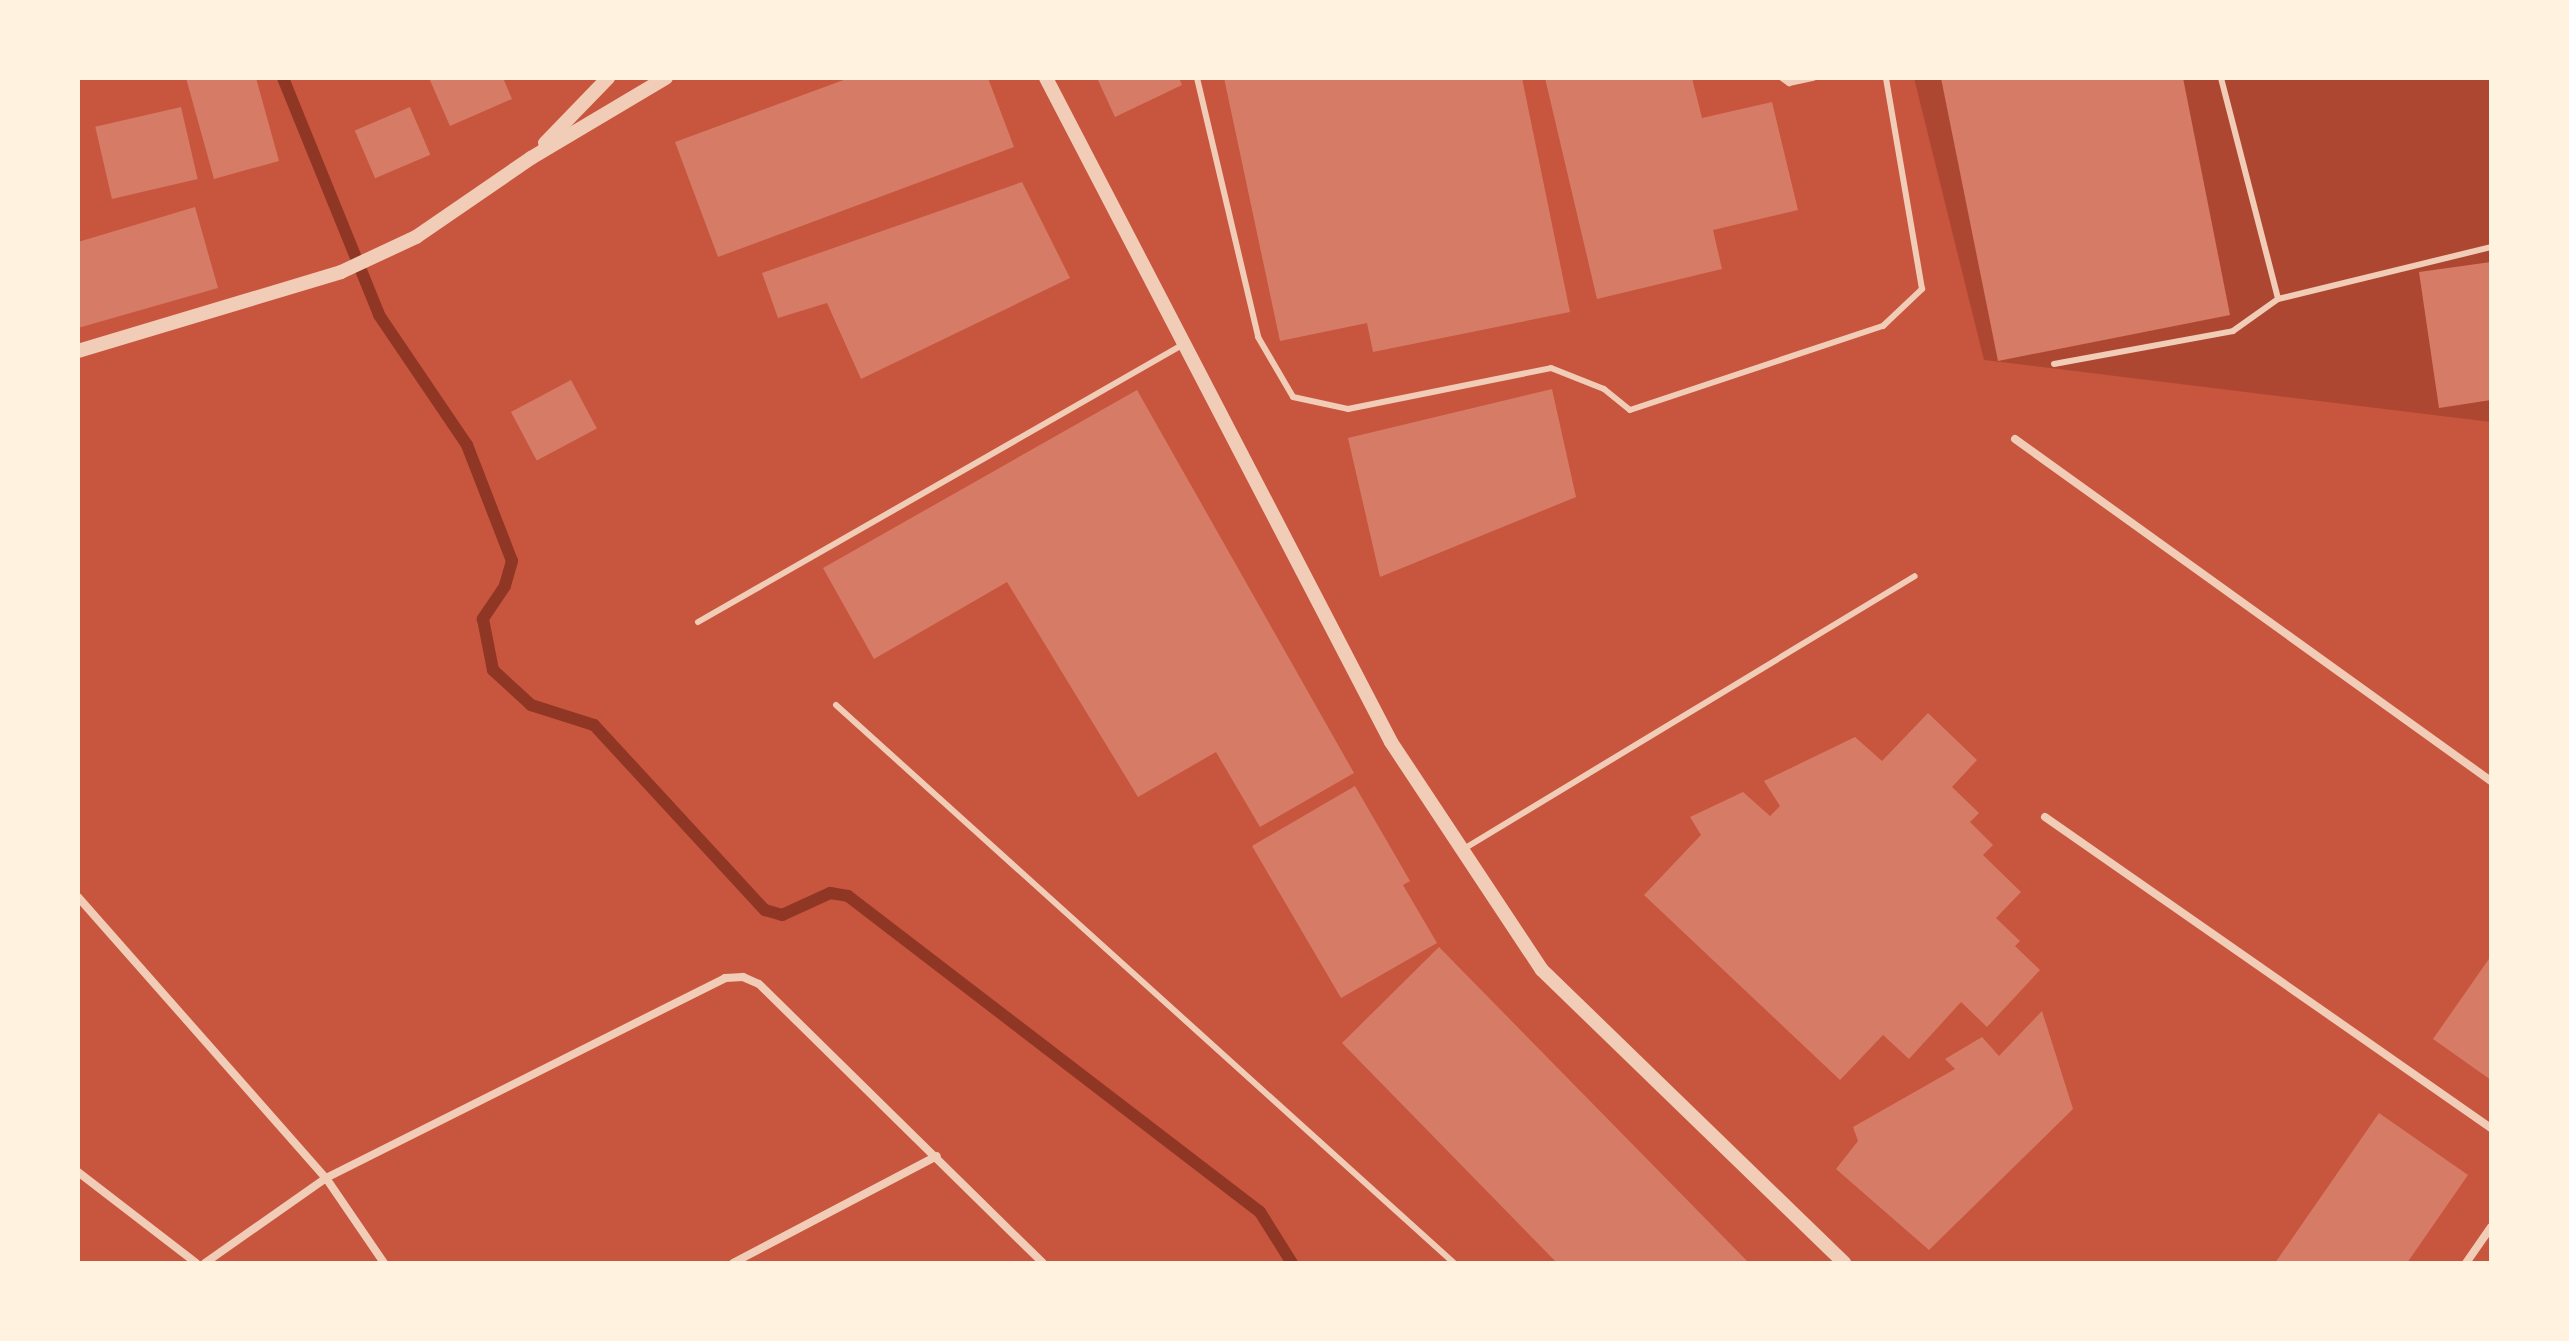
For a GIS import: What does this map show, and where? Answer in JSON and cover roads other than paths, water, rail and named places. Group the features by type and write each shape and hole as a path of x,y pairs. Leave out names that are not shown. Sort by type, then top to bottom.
{"street":[{"path":"531,158 608,78"},
{"path":"78,351 341,272 416,237 531,158 666,78"},
{"path":"1039,78 1060,109"},
{"path":"1046,78 1391,742 1542,970 1844,1263"},
{"path":"2015,439 2491,781"},
{"path":"2045,817 2491,1128"},
{"path":"78,897 326,1178 384,1263"},
{"path":"205,1263 326,1178 725,978 759,984 1043,1263"},
{"path":"733,1263 937,1156"},
{"path":"78,1172 196,1263"},
{"path":"2466,1263 2491,1227"}],"lane":[{"path":"1197,78 1258,337 1293,397 1348,409 1551,368 1604,389 1630,410 1883,326 1922,289 1886,78"},
{"path":"1782,78 1789,83 1813,78"},
{"path":"2221,78 2278,299"},
{"path":"2054,364 2233,331 2278,299 2491,247"},
{"path":"698,622 1184,344"},
{"path":"1462,850 1915,576"},
{"path":"836,705 1454,1263"}],"waterway":[{"path":"283,78 379,315 467,445 512,561 505,586 483,619 493,670 531,705 594,725 765,910 782,915 830,893 848,896 1260,1212 1292,1263"}]}
